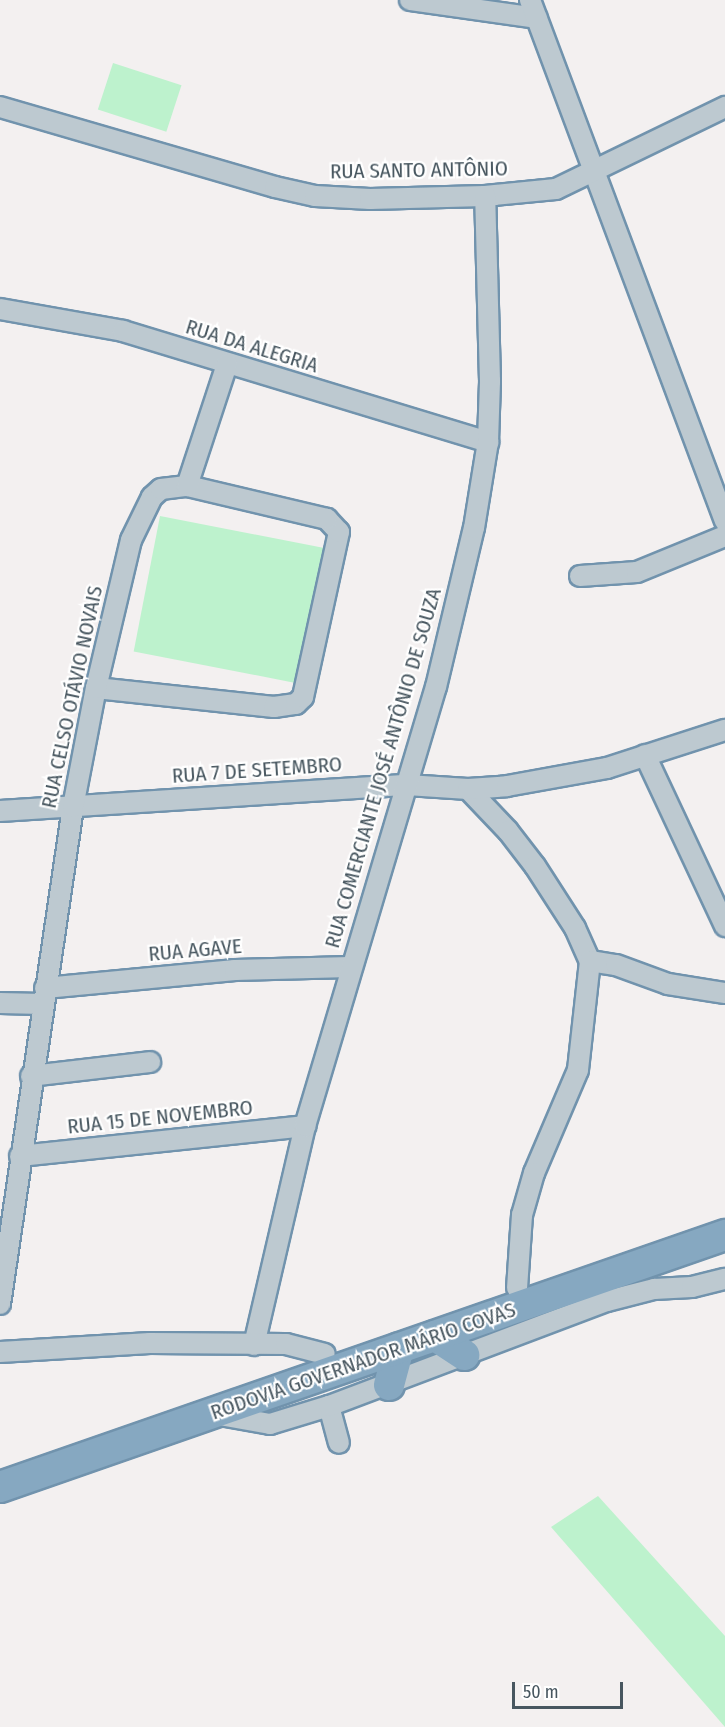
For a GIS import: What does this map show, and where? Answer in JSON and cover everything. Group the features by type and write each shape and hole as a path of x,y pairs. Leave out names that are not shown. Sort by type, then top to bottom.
{"highway":[{"name":"RODOVIA GOVERNADOR MÁRIO COVAS","path":"0,1467 725,1215"},
{"name":"RODOVIA GOVERNADOR MÁRIO COVAS","path":"0,1487 725,1235"},
{"path":"435,1336 464,1355"},
{"path":"388,1384 399,1348"}],"street":[{"path":"411,0 533,9 592,172 725,521"},
{"name":"RUA SANTO ANTÔNIO","path":"0,107 315,196 370,199 485,196 556,189 725,107"},
{"name":"RUA COMERCIANTE JOSÉ ANTÔNIO DE SOUZA","path":"254,1345 305,1126 453,624 474,528 488,442 490,381 485,196"},
{"name":"RUA DA ALEGRIA","path":"0,309 123,331 488,442"},
{"path":"96,688 274,707 297,704 309,683 340,540 339,532 327,519 187,486 227,364"},
{"name":"RUA CELSO OTÁVIO NOVAIS","path":"0,1305 31,1076 73,807 96,688 131,540 142,513 161,489 187,486"},
{"path":"580,576 637,572 725,536"},
{"name":"RUA 7 DE SETEMBRO","path":"0,811 406,785 468,789 568,777 725,729"},
{"path":"645,755 725,926"},
{"path":"468,789 508,831 535,866 575,928 590,961 578,1071 534,1173 522,1215 517,1288"},
{"path":"590,961 616,965 668,984 725,993"},
{"name":"RUA AGAVE","path":"0,1003 235,969 350,967"},
{"path":"31,1076 150,1062"},
{"name":"RUA 15 DE NOVEMBRO","path":"20,1156 305,1126"},
{"path":"214,1414 255,1424 270,1424 329,1407 623,1296 725,1279"},
{"path":"0,1352 150,1343 301,1346 325,1354"},
{"path":"329,1407 339,1443"}],"green space":[{"path":"113,63 181,85 166,132 98,110"},
{"path":"160,516 327,548 301,684 134,651"},
{"path":"598,1496 725,1636 725,1727 551,1527"}]}
